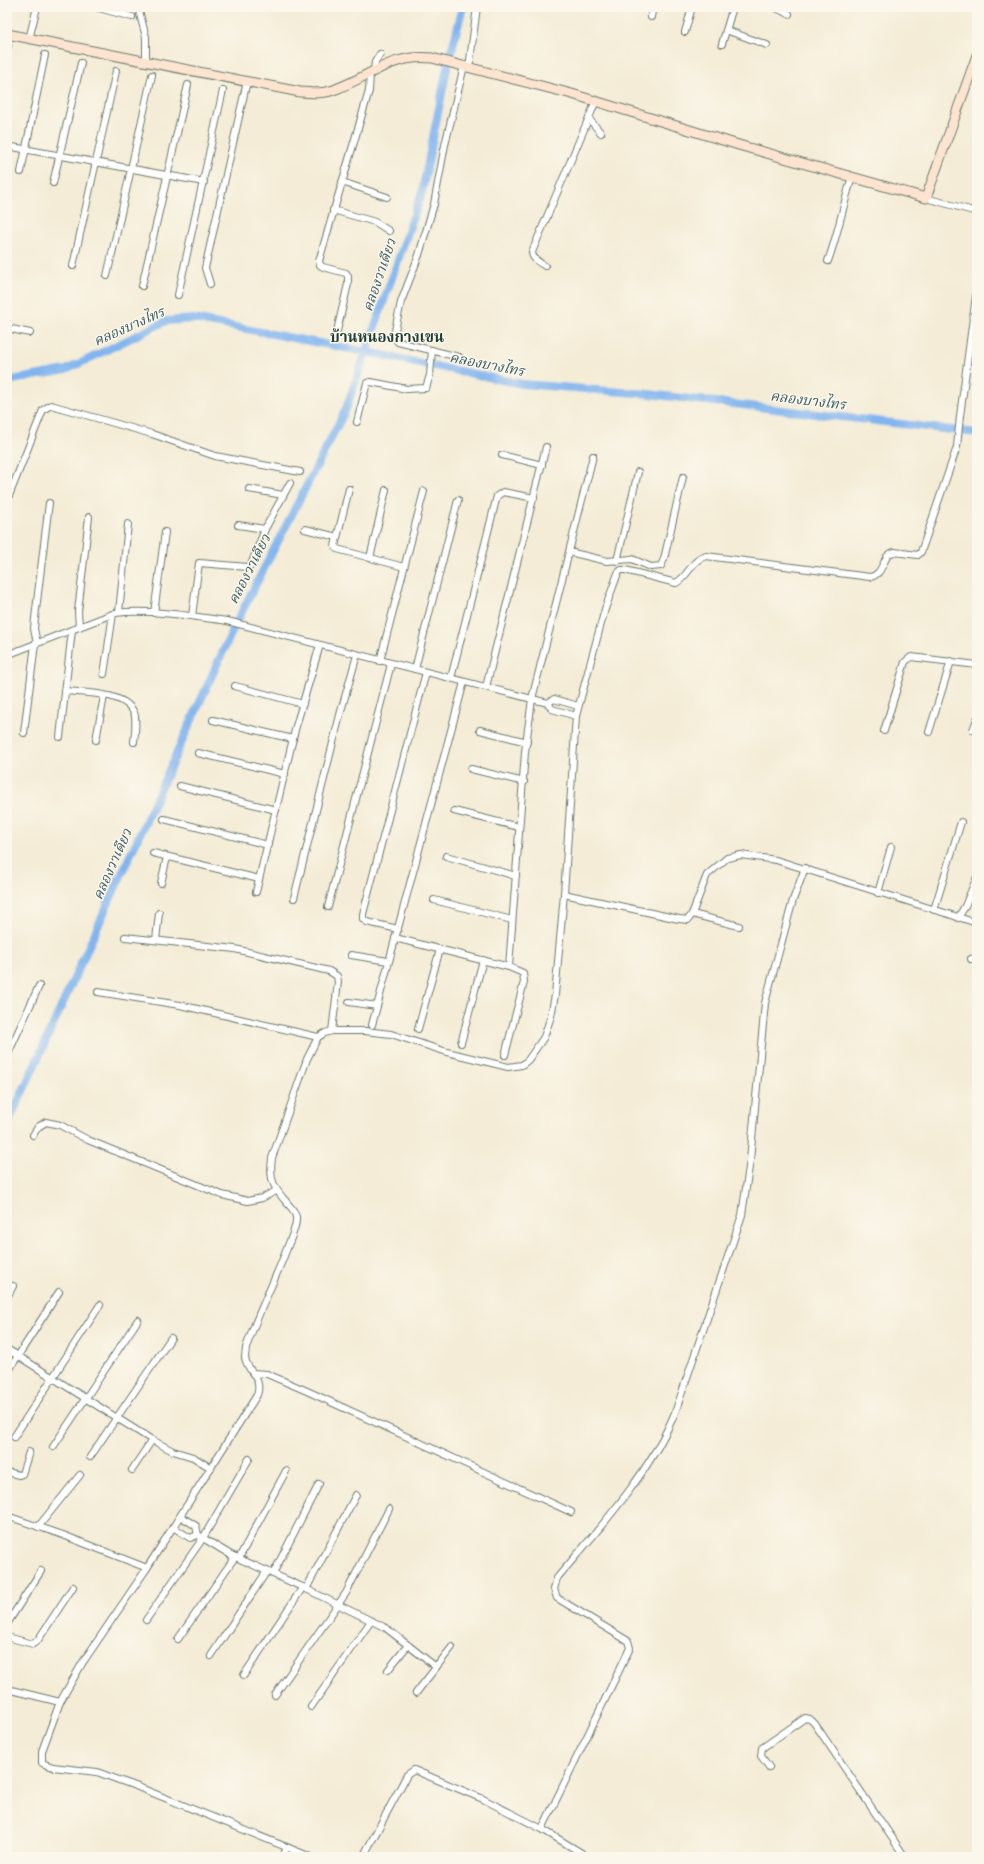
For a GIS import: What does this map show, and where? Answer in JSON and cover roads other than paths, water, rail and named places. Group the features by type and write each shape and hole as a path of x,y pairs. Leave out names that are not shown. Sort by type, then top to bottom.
{"street":[{"path":"29,39 37,7"},
{"path":"95,7 132,17"},
{"path":"138,7 146,37 146,62"},
{"path":"459,357 398,342 394,335 401,302 419,255 430,216 477,7"},
{"path":"651,17 653,7"},
{"path":"685,32 692,7"},
{"path":"722,44 733,7"},
{"path":"774,7 789,14"},
{"path":"726,30 767,45"},
{"path":"7,34 300,92 318,93 336,90 372,71 406,58 420,57 444,61 596,101 742,146 977,212"},
{"path":"337,331 348,284 348,276 346,273 323,267 320,265 319,261 369,91 372,71 380,54"},
{"path":"21,172 45,55"},
{"path":"926,198 977,55"},
{"path":"54,182 81,63"},
{"path":"73,266 116,71"},
{"path":"107,276 152,75"},
{"path":"210,284 204,268 247,81"},
{"path":"142,286 188,85"},
{"path":"178,295 223,90"},
{"path":"545,266 532,256 532,252 596,101"},
{"path":"589,119 601,133"},
{"path":"7,146 204,182"},
{"path":"828,262 837,236 842,209 852,177"},
{"path":"342,182 387,197"},
{"path":"333,210 375,222 389,231"},
{"path":"311,1857 97,1772 53,1767 42,1763 42,1751 60,1702 87,1656 147,1568 257,1395 259,1389 258,1381 245,1358 246,1348 280,1267 295,1227 296,1216 291,1207 276,1191 270,1173 272,1158 307,1059 318,1037 325,1033 332,1031 365,1031 390,1034 447,1052 508,1067 522,1065 528,1060 544,1037 551,1016 555,995 564,894 576,716 605,608 618,573 621,570 625,570 676,583 681,580 694,562 699,558 706,556 870,577 879,573 886,557 894,552 914,556 918,555 921,552 957,445 977,288"},
{"path":"7,328 30,334"},
{"path":"357,422 367,383 371,382 407,389 423,390 428,385 432,350"},
{"path":"7,501 44,410 52,405 152,434 214,456 300,472"},
{"path":"486,687 546,447"},
{"path":"502,455 542,465"},
{"path":"509,967 519,827 532,699 593,456"},
{"path":"617,561 638,472"},
{"path":"568,552 607,562 632,559 652,567 661,566 664,559 683,477"},
{"path":"192,616 199,563 248,567 256,556 265,529 290,483"},
{"path":"248,489 283,495"},
{"path":"349,489 338,536 336,546 337,549 404,567"},
{"path":"370,558 386,490"},
{"path":"380,661 424,491"},
{"path":"451,678 497,496 503,492 534,498"},
{"path":"415,669 458,500"},
{"path":"24,733 36,644 34,630 35,618 49,503"},
{"path":"79,627 78,611 89,518"},
{"path":"104,674 116,613 128,524"},
{"path":"238,525 265,529"},
{"path":"305,529 338,536"},
{"path":"154,613 165,532"},
{"path":"7,655 116,613 154,613 192,616 227,621 548,703 552,709 576,716"},
{"path":"60,737 72,630"},
{"path":"256,892 293,739 320,645"},
{"path":"294,898 340,711 357,655"},
{"path":"884,731 904,662 907,658 911,657 951,661 977,665"},
{"path":"929,732 951,661"},
{"path":"328,907 391,664"},
{"path":"398,928 367,922 363,919 363,914 426,672"},
{"path":"372,1025 464,682"},
{"path":"235,686 303,704"},
{"path":"65,691 116,697 131,708 135,722 134,742"},
{"path":"96,740 104,696"},
{"path":"548,703 554,699 578,706"},
{"path":"973,730 977,719"},
{"path":"213,720 293,739"},
{"path":"480,730 527,742"},
{"path":"198,753 285,774"},
{"path":"471,769 524,782"},
{"path":"180,786 276,810"},
{"path":"454,811 519,827"},
{"path":"164,819 268,845"},
{"path":"934,910 960,822"},
{"path":"878,892 891,847"},
{"path":"153,853 259,879"},
{"path":"564,894 688,920 692,914 707,876 727,858 741,855 776,860 795,865 977,923"},
{"path":"446,856 516,876"},
{"path":"161,884 167,857"},
{"path":"542,1828 630,1648 628,1641 557,1598 554,1589 557,1578 617,1506 657,1449 668,1430 676,1410 742,1215 750,1160 764,1003 794,900 805,868"},
{"path":"958,918 965,906 977,877"},
{"path":"434,900 512,920"},
{"path":"156,940 159,913"},
{"path":"692,914 739,926"},
{"path":"125,937 236,949 329,971 337,976 338,982 332,1031"},
{"path":"395,938 518,969 523,973 524,977 505,1055"},
{"path":"418,1029 440,949"},
{"path":"351,955 388,961"},
{"path":"461,1043 483,960"},
{"path":"7,1056 39,986"},
{"path":"98,992 180,1006 318,1037"},
{"path":"349,1002 377,1006"},
{"path":"33,1136 38,1127 46,1122 60,1126 88,1140 215,1192 241,1200 248,1201 262,1198 276,1191"},
{"path":"7,1297 13,1286"},
{"path":"7,1373 59,1292"},
{"path":"14,1437 54,1378 100,1305"},
{"path":"53,1447 138,1320"},
{"path":"90,1457 118,1418 170,1338"},
{"path":"7,1349 152,1440 173,1451 193,1457 211,1468"},
{"path":"252,1372 267,1374 307,1391 571,1512"},
{"path":"132,1470 152,1440"},
{"path":"7,1472 19,1476 22,1474 24,1472 29,1452"},
{"path":"146,1620 201,1537 249,1459"},
{"path":"178,1639 237,1558 286,1471"},
{"path":"38,1526 80,1475"},
{"path":"211,1656 270,1573 319,1484"},
{"path":"244,1675 304,1588 356,1496"},
{"path":"275,1695 346,1593 389,1509"},
{"path":"7,1516 38,1526 147,1568"},
{"path":"180,1516 196,1526 201,1537 237,1558 304,1588 386,1628 436,1667"},
{"path":"173,1527 190,1538 201,1537"},
{"path":"7,1624 41,1571"},
{"path":"7,1637 33,1644 38,1640 73,1587"},
{"path":"310,1707 371,1621"},
{"path":"388,1670 408,1645"},
{"path":"416,1693 452,1647"},
{"path":"7,1689 60,1702"},
{"path":"769,1767 761,1756 762,1748 805,1718 810,1719 815,1724 906,1857"},
{"path":"363,1857 407,1775 414,1770 483,1799 542,1828 588,1857"},
{"path":"283,1857 287,1848"}],"waterway":[{"name":"คลองวาเดียว","path":"7,1126 235,625 346,409 422,192 447,68 463,7"},
{"name":"คลองบางไทร","path":"7,381 66,370 166,321 193,319 367,352 522,384 648,394 977,433"}],"district":[{"name":"บ้านหนองกางเขน","path":"387,336"}]}
